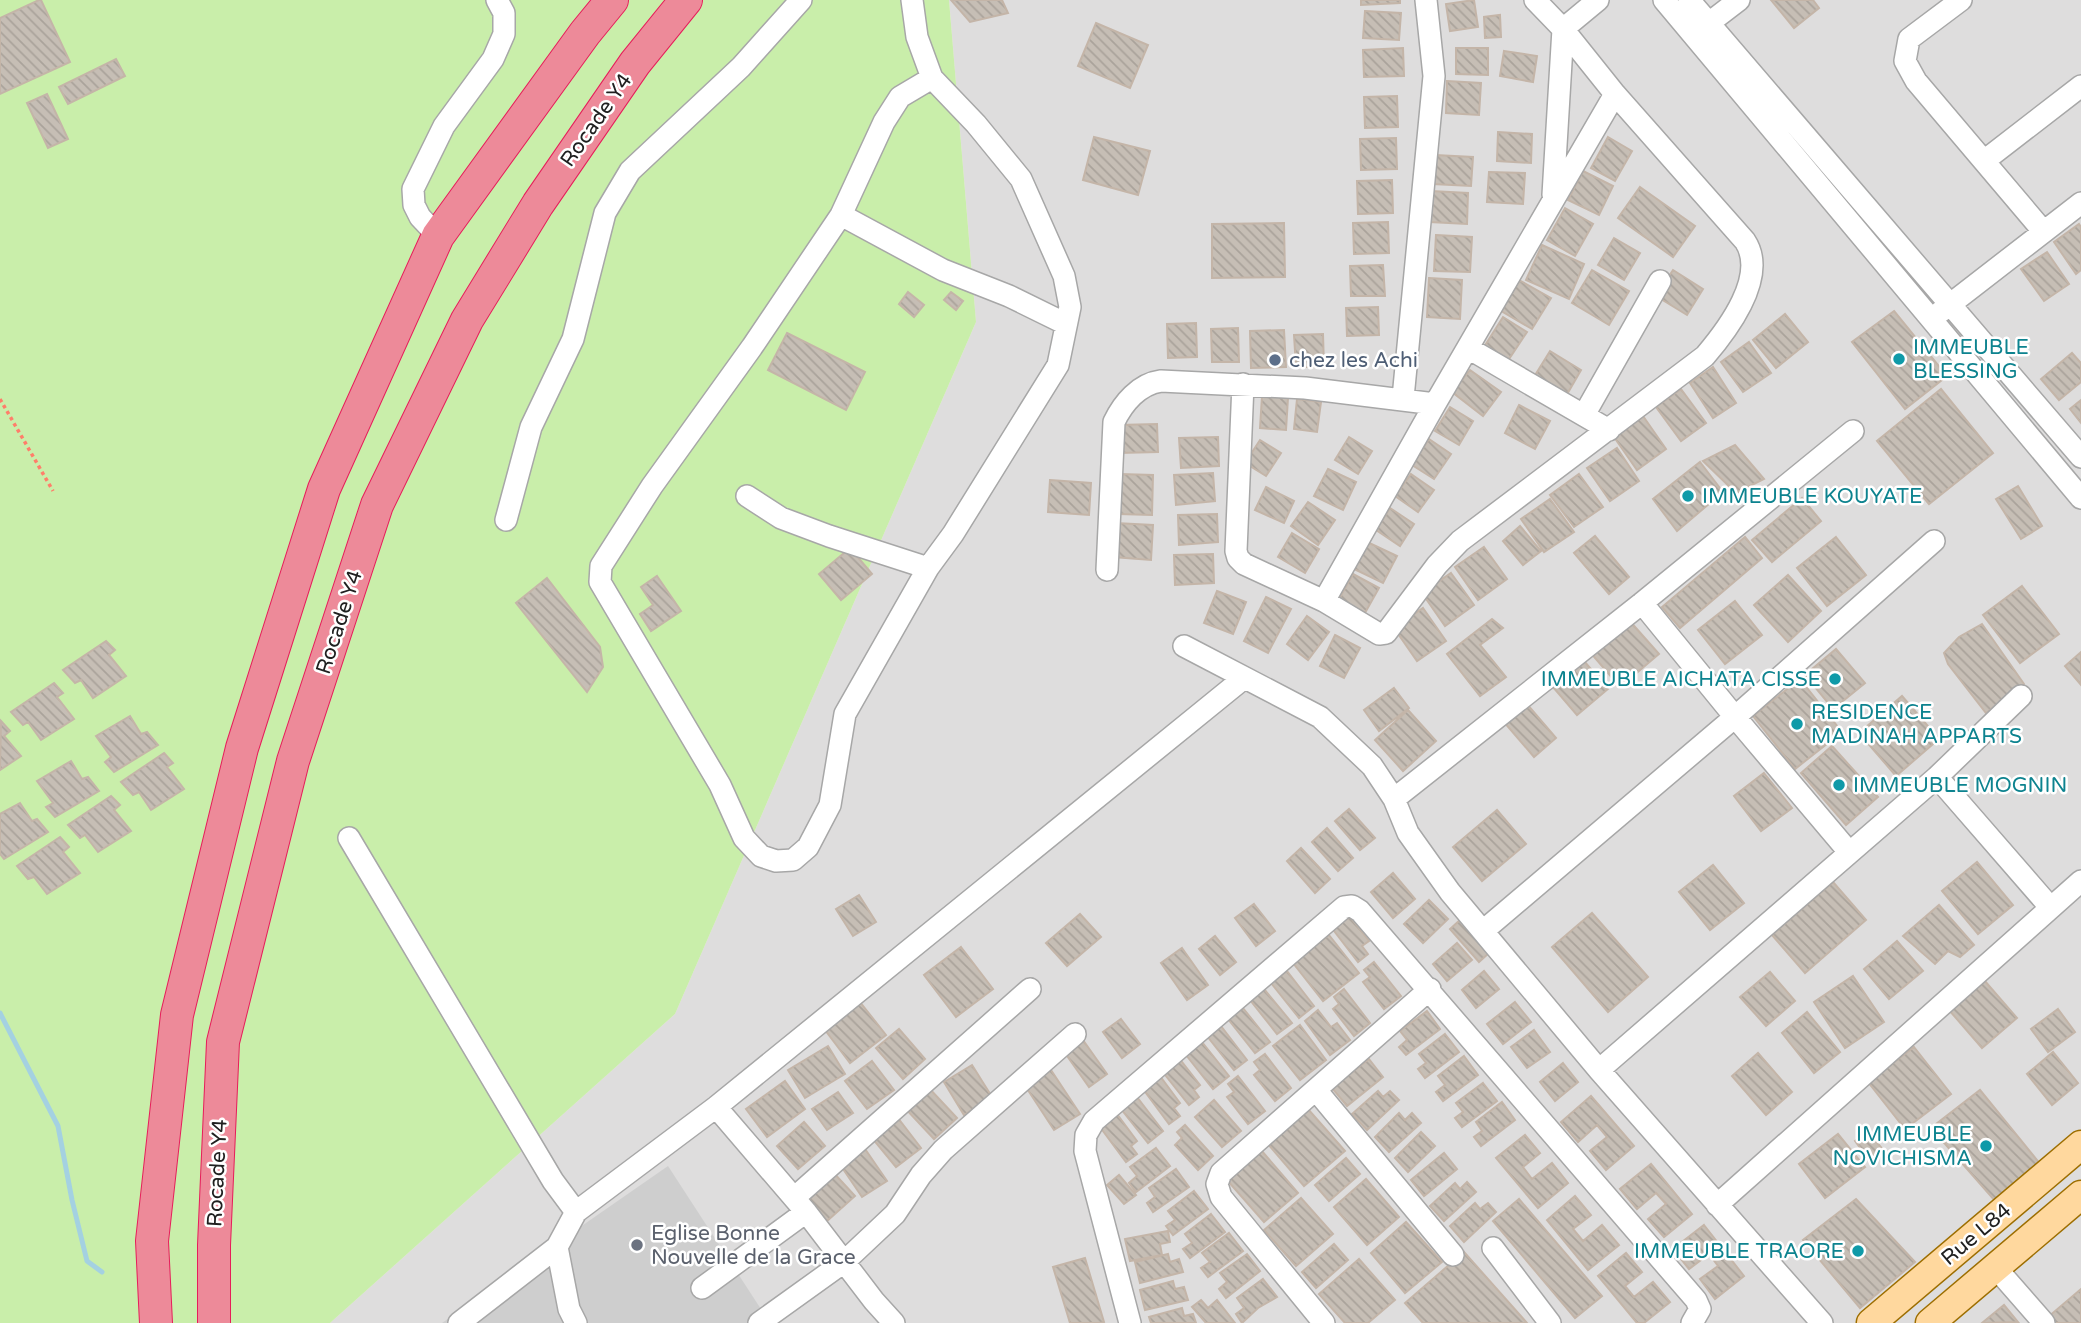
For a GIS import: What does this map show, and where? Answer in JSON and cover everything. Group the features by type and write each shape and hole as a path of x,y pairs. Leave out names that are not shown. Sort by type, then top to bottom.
{"highway":[{"path":"156,1323 152,1241 177,1015 242,748 324,489 438,236 585,33 612,0"},
{"name":"Rocade Y4","path":"214,1323 214,1245 223,1042 293,761 377,505 467,320 538,204 635,63 686,0"}],"main road":[{"name":"Rue L84","path":"1871,1323 2081,1145"},
{"name":"Rue L84","path":"1930,1323 2081,1195"}],"street":[{"path":"438,236 420,217 414,205 413,189 444,127 493,59 504,34 504,13 497,0"},
{"path":"506,520 531,427 573,339 605,213 631,171 741,67 801,0"},
{"path":"912,0 917,37 932,78 1021,179 1064,276 1070,307 1058,365 953,534 928,568 845,714 830,805 808,847 793,860 776,861 761,856 744,838 720,785 600,582 601,566 652,486 752,347 841,215 884,122 900,97 932,78"},
{"path":"1404,398 1434,76 1426,0"},
{"path":"1243,384 1236,551 1238,558 1244,564 1324,601 1379,634 1386,633 1448,552 1705,356 1734,317 1753,267 1752,252 1615,94 1563,29 1535,0"},
{"path":"1553,201 1563,29 1598,0"},
{"path":"1664,0 2081,498"},
{"path":"1689,0 2081,457"},
{"path":"1709,23 1739,0"},
{"path":"1961,0 1909,39 1905,61 1916,81 2043,231"},
{"path":"1984,161 2081,86"},
{"path":"1324,601 1615,94"},
{"path":"1932,319 2081,202"},
{"path":"841,215 943,270 1009,296 1066,324"},
{"path":"1584,415 1660,281"},
{"path":"1468,348 1609,430"},
{"path":"1107,570 1114,422 1120,410 1148,383 1161,381 1243,384 1404,398 1435,404"},
{"path":"1394,799 1643,603 1853,431"},
{"path":"747,496 781,518 928,568"},
{"path":"1483,931 1735,717 1934,541"},
{"path":"1643,603 1849,852"},
{"path":"1184,646 1320,717 1372,766 1394,799 1408,833 1424,858 1599,1070 1822,1323"},
{"path":"459,1323 558,1247 576,1212 716,1107 1244,678"},
{"path":"1599,1070 1937,778 2021,696"},
{"path":"1937,778 2050,907"},
{"path":"349,838 552,1181 576,1212"},
{"path":"1717,1205 2081,881"},
{"path":"1130,1323 1085,1151 1086,1135 1094,1121 1344,907 1352,906 1360,911 1430,989 1696,1300 1700,1309 1692,1323"},
{"path":"702,1288 800,1205 1030,989"},
{"path":"1325,1323 1221,1197 1217,1184 1221,1173 1430,989"},
{"path":"758,1323 844,1262 895,1214 921,1175 943,1150 1075,1034"},
{"path":"1316,1090 1453,1255"},
{"path":"716,1107 800,1205 893,1323"},
{"path":"558,1247 569,1309 575,1323"},
{"path":"1493,1248 1549,1323"},
{"path":"1996,1268 2044,1323"}],"path":[{"path":"0,399 53,491"}],"shaded area":[{"path":"949,0 2081,0 2081,1323 330,1323 675,1014 976,322"},
{"name":"Eglise Bonne Nouvelle de la Grace","path":"668,1166 770,1323 442,1323"}],"green space":[{"path":"0,0 949,0 976,322 675,1014 330,1323 0,1323"}],"building":[{"path":"39,0 70,62 0,94 0,18"},
{"path":"951,0 1002,0 1008,13 970,22"},
{"path":"1361,0 1400,0 1400,3 1361,5"},
{"path":"1474,0 1478,27 1450,31 1446,4"},
{"path":"1771,0 1813,0 1819,8 1794,28"},
{"path":"1365,11 1401,13 1399,40 1363,38"},
{"path":"1500,15 1501,37 1485,38 1484,17"},
{"path":"1096,23 1148,45 1130,88 1078,66"},
{"path":"1403,48 1404,76 1364,77 1363,50"},
{"path":"1456,48 1488,48 1488,75 1456,74"},
{"path":"1504,51 1537,56 1533,82 1500,76"},
{"path":"116,59 125,76 68,104 59,87"},
{"path":"1447,81 1481,83 1479,115 1446,113"},
{"path":"47,94 68,139 48,148 27,103"},
{"path":"1397,96 1398,127 1365,128 1364,97"},
{"path":"1498,132 1532,134 1531,163 1497,161"},
{"path":"1094,137 1150,151 1138,195 1083,180"},
{"path":"1608,137 1632,151 1615,181 1591,168"},
{"path":"1396,138 1397,169 1361,170 1360,139"},
{"path":"1435,155 1473,157 1471,186 1433,184"},
{"path":"1583,171 1613,186 1599,215 1568,200"},
{"path":"1489,172 1525,173 1523,204 1487,202"},
{"path":"1392,180 1393,213 1358,214 1357,181"},
{"path":"1640,187 1695,226 1673,257 1618,218"},
{"path":"1431,191 1468,193 1467,224 1430,222"},
{"path":"1565,208 1593,224 1575,256 1547,240"},
{"path":"1388,222 1389,253 1354,254 1353,223"},
{"path":"1284,223 1285,277 1212,278 1212,224"},
{"path":"2079,224 2081,270 2076,274 2054,242"},
{"path":"1436,235 1472,237 1470,272 1434,271"},
{"path":"1614,238 1640,253 1624,280 1598,265"},
{"path":"1542,245 1584,264 1569,299 1526,280"},
{"path":"2047,252 2069,284 2044,301 2021,269"},
{"path":"1383,265 1385,296 1351,296 1350,266"},
{"path":"1592,270 1629,291 1609,325 1572,303"},
{"path":"1673,270 1703,289 1687,315 1656,296"},
{"path":"1429,278 1462,280 1460,319 1427,317"},
{"path":"1519,280 1551,298 1532,329 1501,311"},
{"path":"908,292 924,305 914,317 899,304"},
{"path":"951,292 963,301 956,310 944,300"},
{"path":"1378,307 1379,335 1347,336 1346,308"},
{"name":"IMMEUBLE BLESSING","path":"1894,311 1947,376 1905,409 1852,342"},
{"path":"1785,314 1808,342 1776,368 1753,340"},
{"path":"1503,317 1527,332 1507,362 1484,347"},
{"path":"1196,323 1197,357 1168,358 1167,324"},
{"path":"1238,328 1239,362 1212,362 1211,329"},
{"path":"1284,330 1286,367 1251,368 1250,331"},
{"path":"787,333 865,372 846,410 768,370"},
{"path":"1323,334 1324,367 1296,367 1294,335"},
{"path":"1749,342 1771,373 1743,392 1721,362"},
{"path":"1550,351 1581,370 1566,396 1534,377"},
{"path":"2072,353 2081,363 2081,382 2059,400 2041,379"},
{"path":"1713,367 1736,403 1713,418 1690,383"},
{"path":"1470,370 1501,392 1483,416 1452,392"},
{"path":"1681,389 1706,423 1681,441 1656,407"},
{"path":"1941,389 1993,453 1929,504 1877,441"},
{"path":"1262,396 1288,398 1286,430 1260,428"},
{"path":"1297,399 1321,402 1317,432 1294,429"},
{"path":"2081,400 2081,423 2070,409"},
{"path":"1519,405 1550,421 1535,449 1505,433"},
{"path":"1450,407 1473,421 1459,445 1435,431"},
{"path":"1643,416 1666,449 1637,470 1614,437"},
{"path":"1157,424 1158,452 1119,453 1118,425"},
{"path":"1218,437 1219,466 1181,468 1179,438"},
{"path":"1349,437 1372,451 1358,474 1335,460"},
{"path":"1429,439 1451,454 1434,479 1412,465"},
{"path":"1260,440 1281,453 1266,476 1245,463"},
{"path":"1735,445 1764,479 1736,493 1703,461"},
{"path":"1617,448 1639,481 1610,501 1587,468"},
{"name":"IMMEUBLE KOUYATE","path":"1700,462 1723,492 1677,531 1653,499"},
{"path":"1328,469 1356,482 1343,510 1314,496"},
{"path":"1213,473 1215,501 1176,505 1174,475"},
{"path":"1120,474 1153,475 1152,515 1119,514"},
{"path":"1411,474 1434,490 1418,512 1395,496"},
{"path":"1579,474 1603,507 1574,527 1550,495"},
{"path":"1050,480 1091,483 1089,515 1048,512"},
{"path":"2018,486 2042,526 2021,539 1996,499"},
{"path":"1266,487 1294,501 1284,523 1255,510"},
{"path":"1802,498 1821,521 1772,562 1752,540"},
{"path":"1550,499 1574,532 1544,552 1521,519"},
{"path":"1308,502 1335,520 1318,545 1291,526"},
{"path":"1390,508 1414,524 1400,546 1376,530"},
{"path":"1217,514 1218,542 1179,545 1178,515"},
{"path":"1115,523 1153,525 1151,560 1113,557"},
{"path":"1520,526 1541,551 1523,565 1503,541"},
{"path":"1292,533 1319,549 1305,573 1278,557"},
{"path":"1595,536 1629,577 1609,594 1574,553"},
{"path":"1745,537 1762,558 1680,628 1662,607"},
{"path":"1836,537 1866,575 1827,606 1797,568"},
{"path":"1365,541 1397,556 1383,583 1352,568"},
{"path":"1484,547 1507,579 1478,600 1455,567"},
{"path":"850,548 872,574 841,600 819,574"},
{"path":"1213,554 1214,583 1175,585 1174,555"},
{"path":"1451,573 1474,605 1445,626 1422,593"},
{"path":"1353,574 1379,588 1365,613 1339,599"},
{"path":"1788,575 1821,611 1788,642 1754,605"},
{"path":"657,576 681,611 651,631 640,614 653,605 641,587"},
{"path":"547,578 600,647 603,667 587,692 516,603"},
{"path":"2022,586 2059,634 2020,663 1983,615"},
{"path":"1217,591 1246,602 1233,634 1204,623"},
{"path":"1266,597 1291,609 1268,653 1244,641"},
{"path":"1735,601 1762,635 1725,664 1698,630"},
{"path":"1423,608 1446,641 1417,661 1394,628"},
{"path":"1307,616 1329,632 1308,660 1287,644"},
{"path":"1492,619 1503,628 1480,645 1506,677 1480,696 1447,654"},
{"path":"1628,619 1659,654 1620,687 1590,652"},
{"path":"1982,624 2024,684 1986,713 1948,664 1944,653 1959,637"},
{"path":"1335,635 1360,648 1344,678 1320,666"},
{"path":"106,641 115,650 109,655 126,676 93,698 81,680 75,683 63,670"},
{"name":"IMMEUBLE AICHATA CISSE","path":"1836,649 1865,683 1833,709 1805,675"},
{"path":"2081,652 2081,685 2065,666"},
{"path":"1584,661 1608,689 1577,715 1553,687"},
{"name":"RESIDENCE MADINAH APPARTS","path":"1800,679 1842,732 1795,769 1753,716"},
{"path":"54,683 63,693 57,697 74,719 41,740 28,722 23,725 11,712"},
{"path":"1394,688 1409,708 1379,731 1364,710"},
{"path":"1902,696 1939,739 1896,776 1859,733"},
{"path":"1526,703 1556,738 1534,757 1504,722"},
{"path":"1408,710 1436,741 1403,771 1375,740"},
{"path":"130,716 141,734 147,732 158,745 114,772 105,762 111,757 96,736"},
{"path":"1,721 10,731 4,736 21,756 0,770"},
{"name":"IMMEUBLE MOGNIN","path":"1832,746 1878,797 1846,825 1801,773"},
{"path":"164,753 173,763 167,767 184,789 151,810 139,792 133,795 121,782"},
{"path":"71,761 82,779 88,777 99,791 55,817 46,807 53,803 37,781"},
{"path":"1764,773 1792,808 1761,831 1734,796"},
{"path":"111,796 120,805 114,810 131,831 98,852 85,835 80,838 68,825"},
{"path":"20,803 32,821 37,819 48,832 4,859 0,854 0,814"},
{"path":"1349,809 1375,838 1360,850 1335,821"},
{"path":"1497,810 1526,844 1482,881 1453,847"},
{"path":"1327,828 1353,858 1338,871 1312,842"},
{"path":"60,837 69,847 63,852 80,873 47,894 34,877 28,879 17,866"},
{"path":"1301,848 1330,879 1315,893 1287,861"},
{"path":"1977,862 2013,905 1978,934 1942,891"},
{"path":"1713,865 1744,903 1710,930 1679,892"},
{"path":"1393,873 1415,899 1393,918 1371,892"},
{"path":"1833,882 1866,920 1805,973 1772,935"},
{"path":"859,895 876,922 853,936 836,909"},
{"path":"1429,900 1448,919 1423,943 1404,924"},
{"path":"1254,904 1275,931 1256,946 1235,918"},
{"path":"1939,905 1974,945 1960,957 1948,951 1935,964 1903,936"},
{"path":"1592,913 1648,977 1608,1012 1552,947"},
{"path":"1080,914 1101,937 1067,966 1046,943"},
{"path":"1348,914 1369,941 1362,946 1368,954 1358,962 1331,927"},
{"path":"1460,920 1489,953 1479,962 1450,929"},
{"path":"1329,935 1359,973 1323,1001 1293,963"},
{"path":"1215,936 1236,962 1220,975 1199,949"},
{"path":"1897,941 1923,971 1889,999 1864,969"},
{"path":"1457,943 1472,960 1447,981 1433,964"},
{"path":"961,947 993,989 956,1017 924,975"},
{"path":"1182,948 1208,985 1187,1000 1161,963"},
{"path":"1374,962 1401,996 1384,1009 1363,982 1370,977 1364,970"},
{"path":"1287,971 1314,1006 1299,1018 1271,983"},
{"path":"1484,971 1499,989 1476,1008 1462,990"},
{"path":"1770,972 1795,1001 1766,1026 1740,997"},
{"path":"1853,976 1884,1022 1845,1048 1814,1002"},
{"path":"1984,980 2017,1018 1982,1048 1949,1010"},
{"path":"1264,989 1292,1023 1277,1034 1250,1000"},
{"path":"1344,989 1370,1023 1354,1036 1333,1009 1339,1004 1334,997"},
{"path":"860,1002 886,1035 850,1063 825,1030"},
{"path":"1515,1002 1531,1022 1503,1044 1487,1024"},
{"path":"1243,1008 1270,1042 1255,1053 1228,1019"},
{"path":"2058,1009 2075,1032 2048,1052 2031,1029"},
{"path":"1318,1010 1331,1027 1337,1023 1350,1040 1330,1055 1305,1021"},
{"path":"1427,1011 1440,1029 1406,1055 1399,1047 1407,1040 1400,1031"},
{"path":"1807,1012 1840,1052 1814,1073 1782,1033"},
{"path":"1121,1019 1140,1044 1122,1058 1103,1032"},
{"path":"1300,1025 1326,1060 1300,1080 1273,1046"},
{"path":"1221,1026 1247,1060 1234,1070 1207,1036"},
{"path":"899,1029 925,1059 903,1079 876,1048"},
{"path":"1534,1030 1550,1052 1527,1068 1511,1047"},
{"path":"1445,1034 1459,1052 1425,1078 1418,1069 1426,1063 1419,1054"},
{"path":"1083,1040 1107,1074 1089,1087 1065,1053"},
{"path":"1202,1042 1229,1076 1213,1089 1186,1055"},
{"path":"828,1046 845,1074 805,1098 788,1070"},
{"path":"1914,1047 1951,1094 1905,1129 1868,1082"},
{"path":"2053,1052 2078,1083 2052,1105 2027,1074"},
{"path":"1758,1053 1792,1092 1766,1115 1732,1076"},
{"path":"1265,1054 1291,1088 1275,1101 1254,1075 1260,1070 1254,1062"},
{"path":"1464,1056 1478,1075 1443,1101 1436,1092 1445,1085 1438,1076"},
{"path":"1179,1058 1200,1085 1194,1090 1199,1097 1189,1105 1162,1071"},
{"path":"1369,1059 1383,1077 1347,1106 1332,1088"},
{"path":"872,1061 894,1090 867,1109 845,1081"},
{"path":"1563,1063 1578,1082 1555,1101 1540,1082"},
{"path":"972,1065 992,1097 964,1115 944,1082"},
{"path":"1049,1067 1080,1114 1054,1130 1024,1084"},
{"path":"1160,1076 1180,1103 1174,1108 1180,1116 1169,1124 1143,1089"},
{"path":"1238,1076 1265,1111 1248,1124 1227,1097 1234,1092 1228,1084"},
{"path":"785,1081 805,1109 767,1137 746,1109"},
{"path":"1483,1083 1497,1101 1462,1127 1455,1118 1463,1112 1456,1103"},
{"path":"927,1086 957,1118 934,1139 904,1107"},
{"name":"IMMEUBLE NOVICHISMA","path":"1980,1090 2041,1165 1995,1201 1931,1128"},
{"path":"1378,1091 1383,1097 1390,1091 1399,1100 1367,1130 1352,1114"},
{"path":"838,1092 853,1113 827,1130 812,1109"},
{"path":"1591,1096 1634,1146 1606,1170 1590,1151 1607,1137 1597,1125 1578,1142 1561,1122"},
{"path":"1137,1097 1163,1131 1148,1143 1121,1109"},
{"path":"1214,1100 1241,1131 1222,1147 1195,1117"},
{"path":"1502,1102 1515,1120 1481,1146 1474,1137 1482,1131 1476,1122"},
{"path":"1307,1108 1345,1151 1304,1186 1267,1143"},
{"path":"1399,1113 1405,1120 1412,1113 1421,1123 1389,1152 1375,1137"},
{"path":"1117,1114 1137,1141 1131,1146 1137,1154 1126,1162 1100,1127"},
{"path":"898,1118 921,1148 896,1167 872,1138"},
{"path":"804,1122 825,1146 798,1169 777,1146"},
{"path":"1185,1125 1213,1156 1198,1170 1175,1145 1182,1138 1177,1132"},
{"path":"1868,1131 1884,1151 1870,1161 1855,1141"},
{"path":"1421,1132 1435,1146 1408,1172 1395,1158"},
{"path":"1838,1134 1865,1167 1825,1198 1799,1164"},
{"path":"1525,1135 1540,1153 1523,1167 1532,1179 1552,1163 1568,1183 1538,1208 1496,1158"},
{"path":"863,1146 887,1181 862,1197 839,1163"},
{"path":"1156,1148 1170,1166 1136,1192 1129,1183 1137,1176 1130,1167"},
{"path":"1261,1150 1298,1193 1264,1222 1227,1180"},
{"path":"1444,1153 1457,1169 1424,1196 1411,1180"},
{"path":"1346,1158 1360,1174 1329,1201 1315,1185"},
{"path":"1651,1164 1692,1214 1664,1237 1648,1219 1666,1204 1656,1193 1637,1209 1620,1189"},
{"path":"1176,1169 1189,1187 1153,1212 1147,1203 1155,1197 1149,1188"},
{"path":"831,1170 855,1196 827,1221 804,1194"},
{"path":"1119,1175 1136,1195 1124,1204 1107,1185"},
{"path":"1366,1179 1399,1217 1367,1245 1334,1207"},
{"path":"1467,1182 1476,1192 1444,1221 1430,1206 1455,1183 1460,1189"},
{"path":"1194,1191 1208,1209 1173,1235 1166,1226 1175,1220 1168,1211"},
{"path":"1575,1196 1591,1215 1573,1229 1583,1241 1602,1225 1619,1245 1588,1270 1547,1220"},
{"path":"1301,1198 1333,1234 1296,1266 1264,1230"},
{"path":"1519,1199 1602,1296 1575,1318 1493,1221"},
{"name":"IMMEUBLE TRAORE","path":"1856,1199 1915,1262 1860,1308 1803,1240"},
{"path":"1475,1203 1480,1209 1488,1203 1496,1212 1464,1242 1450,1226"},
{"path":"1211,1214 1225,1232 1190,1258 1183,1249 1192,1243 1185,1234"},
{"path":"1406,1222 1442,1262 1405,1293 1371,1253"},
{"path":"1704,1225 1744,1276 1715,1299 1700,1279 1718,1266 1709,1254 1689,1269 1673,1249"},
{"path":"1168,1231 1170,1242 1160,1244 1162,1255 1130,1261 1125,1239"},
{"path":"1229,1233 1243,1251 1208,1277 1201,1268 1210,1262 1202,1253"},
{"path":"1334,1244 1348,1260 1316,1288 1302,1272"},
{"path":"1464,1252 1527,1323 1423,1323 1405,1303"},
{"path":"1626,1253 1642,1272 1625,1286 1634,1297 1653,1282 1670,1302 1644,1323 1637,1323 1598,1276"},
{"path":"1168,1254 1170,1262 1179,1259 1183,1272 1140,1283 1135,1262"},
{"path":"1247,1254 1260,1271 1226,1298 1219,1289 1227,1282 1220,1273"},
{"path":"1085,1258 1104,1322 1070,1323 1053,1267"},
{"path":"1359,1259 1395,1300 1368,1323 1345,1323 1319,1294"},
{"path":"1263,1279 1277,1297 1258,1308 1242,1323 1236,1314 1244,1308 1237,1298"},
{"path":"1173,1281 1175,1289 1184,1287 1188,1300 1145,1310 1140,1290"},
{"path":"2081,1289 2081,1323 2053,1323 2048,1317"},
{"path":"1201,1300 1208,1308 1217,1300 1235,1323 1206,1323 1192,1307"},
{"path":"2004,1305 2018,1322 1982,1323"},
{"path":"1182,1308 1184,1316 1193,1314 1196,1323 1151,1323 1149,1317"}],"waterway":[{"path":"0,1013 58,1126 87,1261 102,1272"}],"place":[{"name":"IMMEUBLE BLESSING","path":"1899,359"},
{"name":"chez les Achi","path":"1275,360"},
{"name":"IMMEUBLE KOUYATE","path":"1688,496"},
{"name":"IMMEUBLE AICHATA CISSE","path":"1835,679"},
{"name":"RESIDENCE MADINAH APPARTS","path":"1797,724"},
{"name":"IMMEUBLE MOGNIN","path":"1839,785"},
{"name":"IMMEUBLE NOVICHISMA","path":"1986,1146"},
{"name":"Eglise Bonne Nouvelle de la Grace","path":"637,1245"},
{"name":"IMMEUBLE TRAORE","path":"1858,1251"}]}
